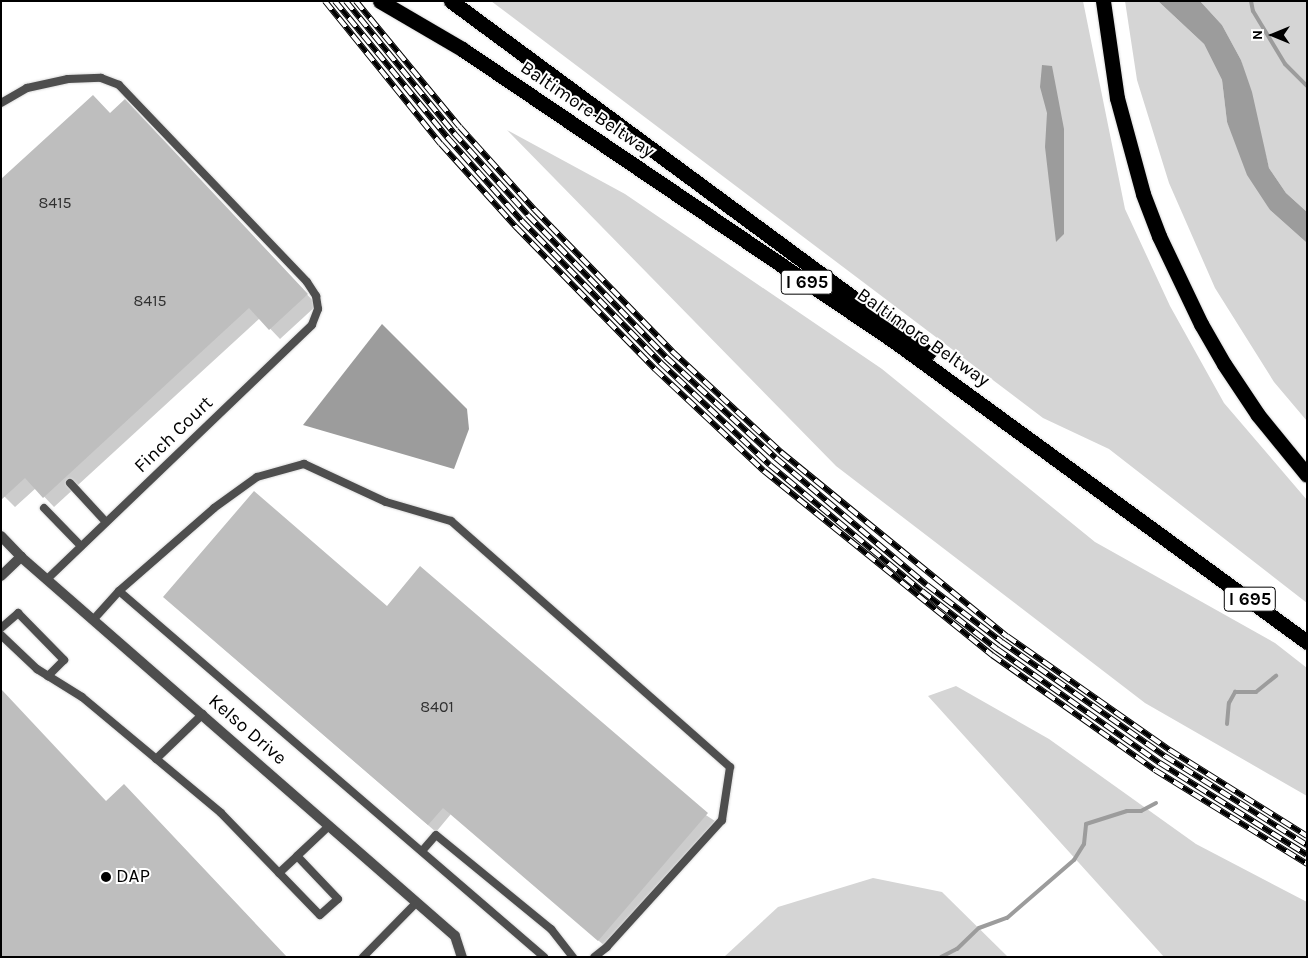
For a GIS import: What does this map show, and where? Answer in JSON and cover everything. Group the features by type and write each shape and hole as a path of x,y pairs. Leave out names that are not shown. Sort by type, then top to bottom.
{"highway":[{"name":"Baltimore Beltway","path":"380,1 414,19 894,341 1193,556 1307,642"},
{"path":"451,1 900,332 1193,556"},
{"path":"1103,1 1117,98 1141,185 1159,236 1201,324 1224,364 1258,415 1307,475"}],"street":[{"name":"Kelso Drive","path":"1,536 21,558 455,936 462,957"},
{"path":"1,576 21,558"}],"lane":[{"name":"Finch Court","path":"1,103 27,88 68,79 101,78 119,85 307,282 316,296 318,309 312,325 47,579"},
{"path":"93,620 119,591 214,508 257,477 304,464 386,502 451,521 730,767 722,820 607,947 594,957"},
{"path":"70,483 106,522"},
{"path":"44,508 81,546"},
{"path":"119,591 544,957"},
{"path":"1,628 18,613 64,660 48,676"},
{"path":"1,635 48,676 82,697 220,813 320,915 338,899 297,856"},
{"path":"156,759 202,714"},
{"path":"279,874 329,826"},
{"path":"422,851 436,835 551,929 573,957"},
{"path":"363,957 416,903"}],"shaded area":[{"path":"491,1 1083,1 1125,209 1170,306 1224,403 1307,500 1307,603 1109,449 1043,418"},
{"path":"1125,1 1158,1 1204,44 1222,80 1227,122 1270,210 1307,243 1307,421 1274,382 1215,288 1169,183 1137,80"},
{"path":"1158,1 1200,1 1222,25 1241,60 1252,92 1269,168 1286,193 1307,212 1307,243 1270,210 1247,175 1227,122 1222,80 1204,44"},
{"path":"1200,1 1307,1 1307,212 1286,193 1269,168 1241,60 1222,25"},
{"path":"1042,65 1052,66 1064,129 1064,234 1056,242 1045,147 1047,113 1040,87"},
{"path":"507,130 625,194 882,369 1095,542 1275,643 1307,668 1307,796 1145,703 836,466"},
{"path":"382,324 467,409 469,429 454,469 303,425"},
{"path":"956,686 1049,739 1196,844 1307,902 1307,957 1164,957 928,696"},
{"path":"873,878 942,892 1008,957 724,957 778,907"}],"building":[{"path":"93,95 110,113 125,99 308,294 269,330 249,308 43,498 25,478 1,500 1,179"},
{"path":"254,491 387,606 420,566 708,813 598,941 443,808 428,825 163,597"},
{"name":"DAP","path":"1,689 106,801 124,784 287,957 1,957"}],"waterway":[{"path":"1251,1 1253,11 1285,64 1307,86"},
{"path":"1227,724 1229,703 1235,692 1256,692 1276,676"},
{"path":"941,957 957,949 979,928 1007,918 1074,860 1084,844 1086,824 1127,811 1141,811 1156,803"}],"railway":[{"path":"325,1 441,144 516,227 655,369 764,471 992,655 1155,770 1307,864"},
{"path":"335,1 448,138 522,221 661,363 770,465 922,591 997,649 1160,763 1307,855"},
{"path":"346,1 454,133 528,215 666,357 776,458 927,585 1002,642 1165,756 1307,845"},
{"path":"356,1 460,127 535,210 672,351 781,452 1007,636 1170,750 1307,836"}],"place":[{"name":"DAP","path":"106,877"}]}
